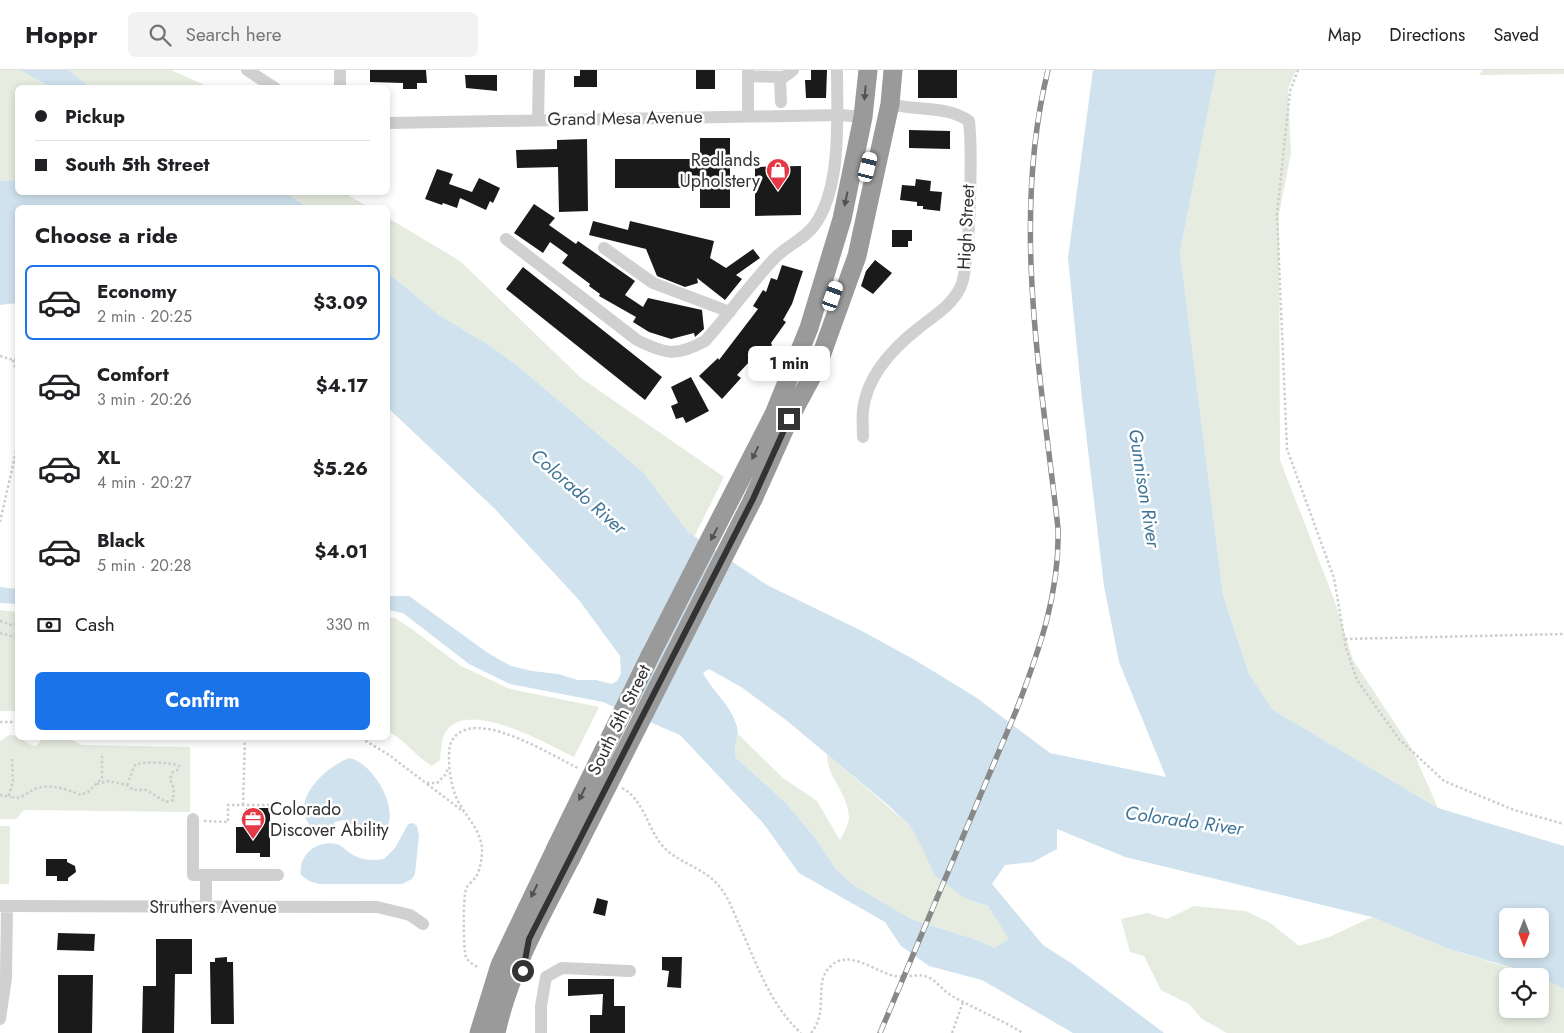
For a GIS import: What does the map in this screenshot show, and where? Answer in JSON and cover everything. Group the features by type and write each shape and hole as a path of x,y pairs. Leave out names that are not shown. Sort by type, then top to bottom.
{"highway":[{"path":"782,417 842,219 863,117 868,70"},
{"path":"882,70 880,87 890,104"},
{"path":"782,417 817,367 857,256 890,104 893,70"},
{"path":"817,367 820,332 845,260 873,148 863,117"},
{"name":"South 5th Street","path":"496,1033 510,984 563,853 782,417"},
{"name":"South 5th Street","path":"479,1033 496,979 524,912 563,853"},
{"path":"510,1033 529,939"},
{"path":"473,1033 496,979"}],"street":[{"path":"247,70 270,85"},
{"path":"340,70 340,85"},
{"path":"538,70 538,120"},
{"path":"748,116 748,73 780,77 793,70"},
{"path":"506,238 637,340 658,351 672,353 690,350 705,341 774,258 797,242 816,223 825,204 833,174 837,115 837,70"},
{"path":"780,77 781,102"},
{"name":"High Street","path":"864,437 862,410 868,390 890,354 948,306 962,286 967,255 969,121 950,111 908,108 890,104"},
{"name":"Grand Mesa Avenue","path":"390,123 748,116 837,115 863,117"},
{"path":"604,248 653,283 730,312"},
{"path":"193,820 193,875 278,875"},
{"path":"206,875 206,907"},
{"path":"0,1019 6,978 3,906"},
{"name":"Struthers Avenue","path":"3,906 377,907 410,915 422,924"},
{"path":"541,1033 541,1006 546,977 562,968 630,971"}],"path":[{"path":"1298,70 1290,91 1276,214 1287,449 1334,578 1345,639 1357,680 1399,739 1444,781 1514,810 1564,824"},
{"path":"0,356 13,360 15,367"},
{"path":"0,522 15,456"},
{"path":"0,621 15,624"},
{"path":"0,633 15,637"},
{"path":"1345,639 1564,634"},
{"path":"0,722 15,722"},
{"path":"477,967 470,962 465,952 465,899 466,889 480,868 482,848 477,830 453,789 449,766 452,739 466,730 476,728 490,729 515,738 581,769"},
{"path":"243,805 245,740"},
{"path":"364,740 390,755 466,813"},
{"path":"0,795 21,798 43,786 66,789 81,795 88,792 102,778 102,753"},
{"path":"12,759 13,782 9,795 13,798"},
{"path":"97,784 108,781 127,785 134,790 146,790 166,802 173,800 174,789 170,779 173,772 179,769 178,766 171,763 141,762 135,765 127,785"},
{"path":"426,783 437,783 446,774 449,766"},
{"path":"616,786 625,790 639,805 654,834 665,849 697,867 720,887 734,912 773,999 801,1033"},
{"path":"193,820 228,822 228,805 273,805"},
{"path":"811,1033 817,1026 820,1015 824,980 828,970 842,960 862,962 880,972 898,977 920,975 930,978 941,989 1023,1033"},
{"path":"952,1033 963,1002"}],"shaded area":[{"path":"0,70 20,70 46,85 15,85 15,180 0,181"},
{"path":"68,70 171,70 205,85 87,85"},
{"path":"1216,70 1296,70 1288,89 1291,153 1279,214 1280,460 1334,599 1353,660 1412,749 1438,808 1273,710 1249,674 1223,595 1180,252"},
{"path":"1483,70 1564,70 1564,74 1479,75"},
{"path":"287,195 348,195 365,205 304,205"},
{"path":"390,219 460,261 581,378 724,477 694,537 688,532 644,473 519,367 492,347 439,315 390,275"},
{"path":"0,610 15,612 15,711 0,711"},
{"path":"390,617 395,618 409,627 461,666 510,689 599,707 574,757 508,727 488,721 470,719 456,723 445,733 440,760 432,766 420,758 390,732"},
{"path":"738,734 783,778 817,801 840,840 849,820 848,809 830,770 827,754 909,825 966,899 988,906 1010,939 996,948 911,919 852,884 836,869 816,839 785,802 736,758 734,751"},
{"path":"9,735 13,735 15,740 22,740 36,746 41,740 72,740 82,745 190,747 190,812 24,810 16,819 0,819 0,741"},
{"path":"0,826 10,826 9,884 0,884"},
{"path":"1194,906 1245,911 1269,922 1299,946 1329,937 1372,917 1449,949 1510,968 1499,968 1499,1018 1549,1018 1549,981 1554,982 1564,989 1564,1033 1227,1033 1202,1019 1189,1004 1161,990 1144,956 1130,952 1121,919 1147,913 1167,919"}],"water":[{"path":"20,70 68,70 87,85 46,85"},
{"path":"1093,70 1216,70 1180,252 1223,595 1249,674 1273,710 1438,808 1564,846 1564,989 1549,981 1549,968 1513,968 1449,949 1372,917 1125,857 1057,829 1057,849 1033,862 1005,865 992,884 1043,945 1071,963 1164,1033 1073,1033 982,980 929,966 901,946 885,922 799,873 763,823 680,735 603,702 510,684 469,664 403,613 390,610 390,596 409,596 488,653 511,666 558,674 578,680 596,680 611,684 617,681 621,674 620,656 579,600 494,508 390,410 390,275 439,315 492,347 519,367 644,473 688,532 767,585 862,631 915,660 977,698 1050,753 1166,777 1119,662 1104,586 1068,258","holes":["709,669 741,687 786,720 888,805 909,825 916,835 935,876 966,899 988,906 1009,939 995,948 977,940 911,919 852,884 836,869 816,839 785,802 736,758 735,749 738,735 735,719 703,673"]},
{"path":"15,180 15,195 289,195 304,205 15,205 15,303 0,305 0,181"},
{"path":"0,587 15,589 15,604 0,603"},
{"path":"349,758 359,762 369,770 385,794 389,807 389,820 385,831 375,839 357,835 352,825 344,820 335,822 329,828 319,831 316,831 307,821 304,810 311,789 328,770"},
{"path":"413,823 417,826 419,836 415,874 412,879 402,884 319,884 309,881 301,875 301,868 306,855 310,850 322,844 329,843 342,846 348,852 362,859 384,859 395,848 408,824"}],"building":[{"path":"370,70 426,70 427,83 417,83 417,89 403,89 403,83 370,82"},
{"path":"580,70 597,70 597,87 574,87 574,76 580,76"},
{"path":"696,70 715,70 715,89 696,89"},
{"path":"811,70 827,70 826,98 806,98 805,80 811,80"},
{"path":"918,70 957,70 957,98 918,98"},
{"path":"465,75 497,75 497,91 466,88"},
{"path":"909,130 950,131 950,149 909,148"},
{"path":"700,138 730,138 730,208 700,208 700,188 615,188 615,159 700,159"},
{"path":"587,139 588,211 559,212 558,167 517,168 516,150 557,149 557,140"},
{"name":"Redlands Upholstery","path":"801,166 801,215 755,216 755,167"},
{"path":"437,169 453,174 449,184 472,192 479,178 500,188 493,203 490,201 486,210 460,198 457,208 443,203 442,205 425,199"},
{"path":"916,179 931,181 930,191 942,192 940,211 923,209 923,206 917,206 917,202 900,200 902,185 915,186"},
{"path":"534,204 555,218 549,225 576,244 578,241 635,281 625,295 643,307 648,298 702,310 704,329 695,337 694,333 671,339 649,332 633,322 636,317 599,296 600,294 589,286 590,284 562,263 568,255 550,242 543,253 514,233"},
{"path":"593,221 628,230 630,221 714,241 710,258 726,268 753,249 760,258 736,275 742,279 725,300 697,278 698,283 685,287 657,276 646,249 589,235"},
{"path":"892,230 912,230 912,241 908,241 908,247 892,247"},
{"path":"875,260 892,273 873,294 861,286 866,271"},
{"path":"782,265 803,271 792,304 783,320 786,322 771,343 772,345 754,365 750,361 737,375 741,378 722,399 699,376 718,358 719,360 758,309 753,306 763,290 766,292 771,278 777,280"},
{"path":"523,267 662,377 645,400 506,289"},
{"path":"691,377 709,411 686,423 683,417 676,419 671,406 678,403 671,387"},
{"name":"Colorado Discover Ability","path":"246,808 270,808 270,857 260,857 260,853 236,853 236,827 246,827"},
{"path":"46,859 67,859 67,862 75,866 76,872 68,878 68,881 57,881 57,876 46,876"},
{"path":"597,898 608,901 605,916 593,913"},
{"path":"58,933 95,934 94,951 57,950"},
{"path":"156,939 192,939 192,974 175,974 174,1033 142,1033 143,986 156,986"},
{"path":"227,957 227,962 233,962 234,1024 211,1024 210,962 215,962 215,958"},
{"path":"662,957 682,957 681,988 667,987 669,971 662,970"},
{"path":"58,975 93,975 92,1033 58,1033"},
{"path":"568,979 614,979 614,1006 625,1006 625,1033 590,1033 590,1015 602,1015 603,994 568,996"}],"railway":[{"path":"880,1033 1016,711 1033,666 1052,599 1056,576 1058,528 1038,356 1030,241 1037,127 1048,70"}],"place":[{"name":"Redlands Upholstery","path":"778,191"},
{"name":"Colorado Discover Ability","path":"253,840"}],"route":[{"path":"523,971 529,939 753,499 789,419"}],"water label":[{"name":"Gunnison River","path":"1145,488"},
{"name":"Colorado River","path":"579,491"},
{"name":"Colorado River","path":"1184,820"}]}
